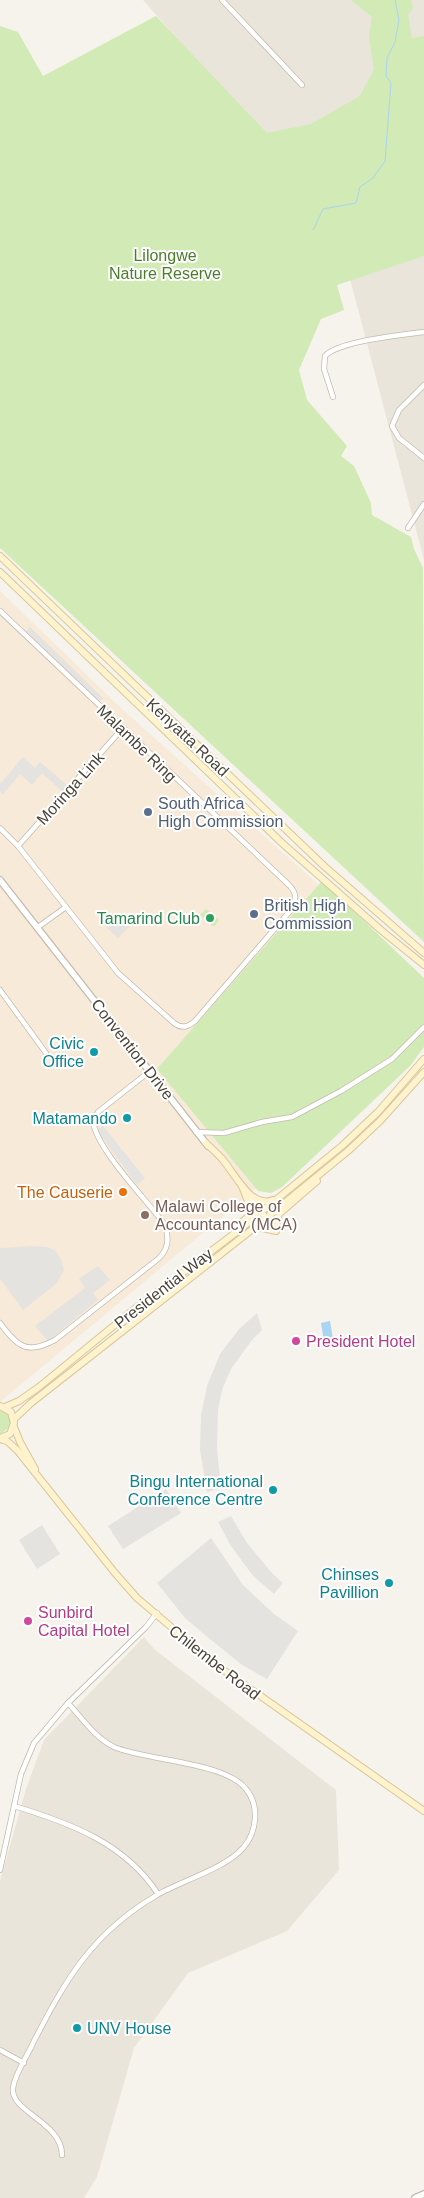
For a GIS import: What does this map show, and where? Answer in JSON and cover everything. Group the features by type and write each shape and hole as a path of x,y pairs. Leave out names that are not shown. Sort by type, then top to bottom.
{"main road":[{"name":"Kenyatta Road","path":"0,556 324,866 424,952"},
{"name":"Kenyatta Road","path":"0,572 282,843 382,931 424,965"},
{"name":"Presidential Way","path":"2,1407 18,1401 39,1387 261,1212 357,1133 378,1112 424,1058"},
{"name":"Presidential Way","path":"14,1419 31,1403 331,1166 374,1126 424,1072"},
{"path":"206,1143 222,1158 255,1198 268,1202 279,1197"},
{"path":"254,1228 276,1231 277,1218 280,1213 312,1186 331,1166"},
{"path":"196,1263 214,1244 248,1216 251,1205 242,1186"},
{"path":"2,1407 11,1412 20,1442 40,1477"},
{"path":"0,1438 10,1434 14,1427"},
{"path":"0,1438 11,1444 40,1477"},
{"name":"Chilembe Road","path":"40,1477 115,1573 137,1598 215,1664 424,1811"}],"street":[{"path":"222,0 302,85"},
{"path":"333,397 324,369 325,356 328,352 350,344 424,332"},
{"path":"424,385 399,410 392,426 399,438 424,458"},
{"path":"408,528 424,504"},
{"name":"Malambe Ring","path":"0,612 292,888 296,895 295,902 290,911 195,1021 183,1027 174,1023 118,973 18,846 0,828"},
{"name":"Moringa Link","path":"18,846 122,729"},
{"name":"Convention Drive","path":"0,880 196,1132 242,1186 266,1218"},
{"path":"38,928 66,907"},
{"path":"0,990 46,1052"},
{"path":"196,1132 224,1132 262,1122 292,1117 341,1091 392,1059 424,1027"},
{"path":"0,1324 16,1343 24,1347 38,1348 45,1345 55,1340 158,1259 165,1251 168,1238 164,1225 105,1150 93,1121 98,1112 150,1071"},
{"path":"0,1870 23,1764 28,1754 40,1735 68,1703 157,1614"},
{"path":"62,2155 60,2139 15,2099 14,2088 48,2013 75,1967 104,1934 120,1920 158,1894 230,1859 243,1848 251,1836 255,1823 252,1799 242,1784 229,1775 115,1747 96,1734 68,1703"},
{"path":"14,1806 79,1828 104,1842 136,1866 158,1894"},
{"path":"0,2050 24,2063"},
{"path":"415,2198 424,2194"}],"shaded area":[{"path":"143,0 424,0 424,560 345,260 267,140"},
{"path":"0,591 122,709 424,979 424,1030 253,1191 0,1402"},
{"path":"30,627 103,698 98,703 25,632"},
{"path":"23,757 35,768 40,762 68,786 63,792 42,773 32,785 20,774 3,794 0,791 0,784"},
{"path":"120,914 131,925 118,938 107,928"},
{"path":"103,1126 145,1178 137,1185 97,1130"},
{"path":"47,1247 56,1251 64,1270 57,1283 23,1310 0,1279 0,1248"},
{"path":"98,1266 110,1280 93,1293 98,1300 48,1341 35,1326 85,1288 79,1279"},
{"path":"257,1313 262,1330 252,1340 231,1369 222,1390 218,1410 217,1449 221,1488 207,1492 200,1450 201,1415 207,1386 220,1354 239,1329"},
{"path":"166,1489 181,1513 123,1549 108,1526"},
{"path":"231,1516 247,1543 283,1583 274,1594 253,1576 231,1546 218,1522"},
{"path":"42,1525 60,1554 37,1569 19,1540"},
{"path":"211,1538 243,1585 274,1614 298,1631 267,1679 242,1665 185,1618 157,1583"},
{"path":"144,1637 154,1649 336,1790 339,1870 287,1931 188,1973 134,2048 97,2177 84,2198 0,2198 0,1881 26,1789 44,1740"}],"green space":[{"name":"Lilongwe Nature Reserve","path":"351,0 411,0 413,9 408,14 412,38 424,36 424,256 337,285 344,310 321,319 299,370 307,400 347,446 341,456 354,466 371,503 372,515 411,537 414,549 423,568 424,942 0,548 0,26 18,32 43,76 156,16 267,133 311,124 360,96 374,69 369,36 372,17"},
{"path":"322,881 424,978 424,1047 410,1066 282,1187 271,1193 258,1191 157,1069"},
{"name":"Tamarind Club","path":"206,909 219,920 214,927 200,915"},
{"path":"0,1410 8,1414 10,1422 9,1428 0,1434"}],"water":[{"path":"330,1321 333,1339 324,1341 321,1323"}],"waterway":[{"path":"313,230 323,209 356,203 360,187 373,178 385,161 391,83 386,76 387,58 395,42 399,20 395,0"}],"place":[{"name":"South Africa High Commission","path":"148,812"},
{"name":"British High Commission","path":"254,914"},
{"name":"Tamarind Club","path":"210,918"},
{"name":"Civic Office","path":"94,1052"},
{"name":"Matamando","path":"127,1118"},
{"name":"The Causerie","path":"123,1192"},
{"name":"Malawi College of Accountancy (MCA)","path":"145,1215"},
{"name":"President Hotel","path":"296,1341"},
{"name":"Bingu International Conference Centre","path":"273,1490"},
{"name":"Chinses Pavillion","path":"389,1583"},
{"name":"Sunbird Capital Hotel","path":"28,1621"},
{"name":"UNV House","path":"77,2028"}]}
